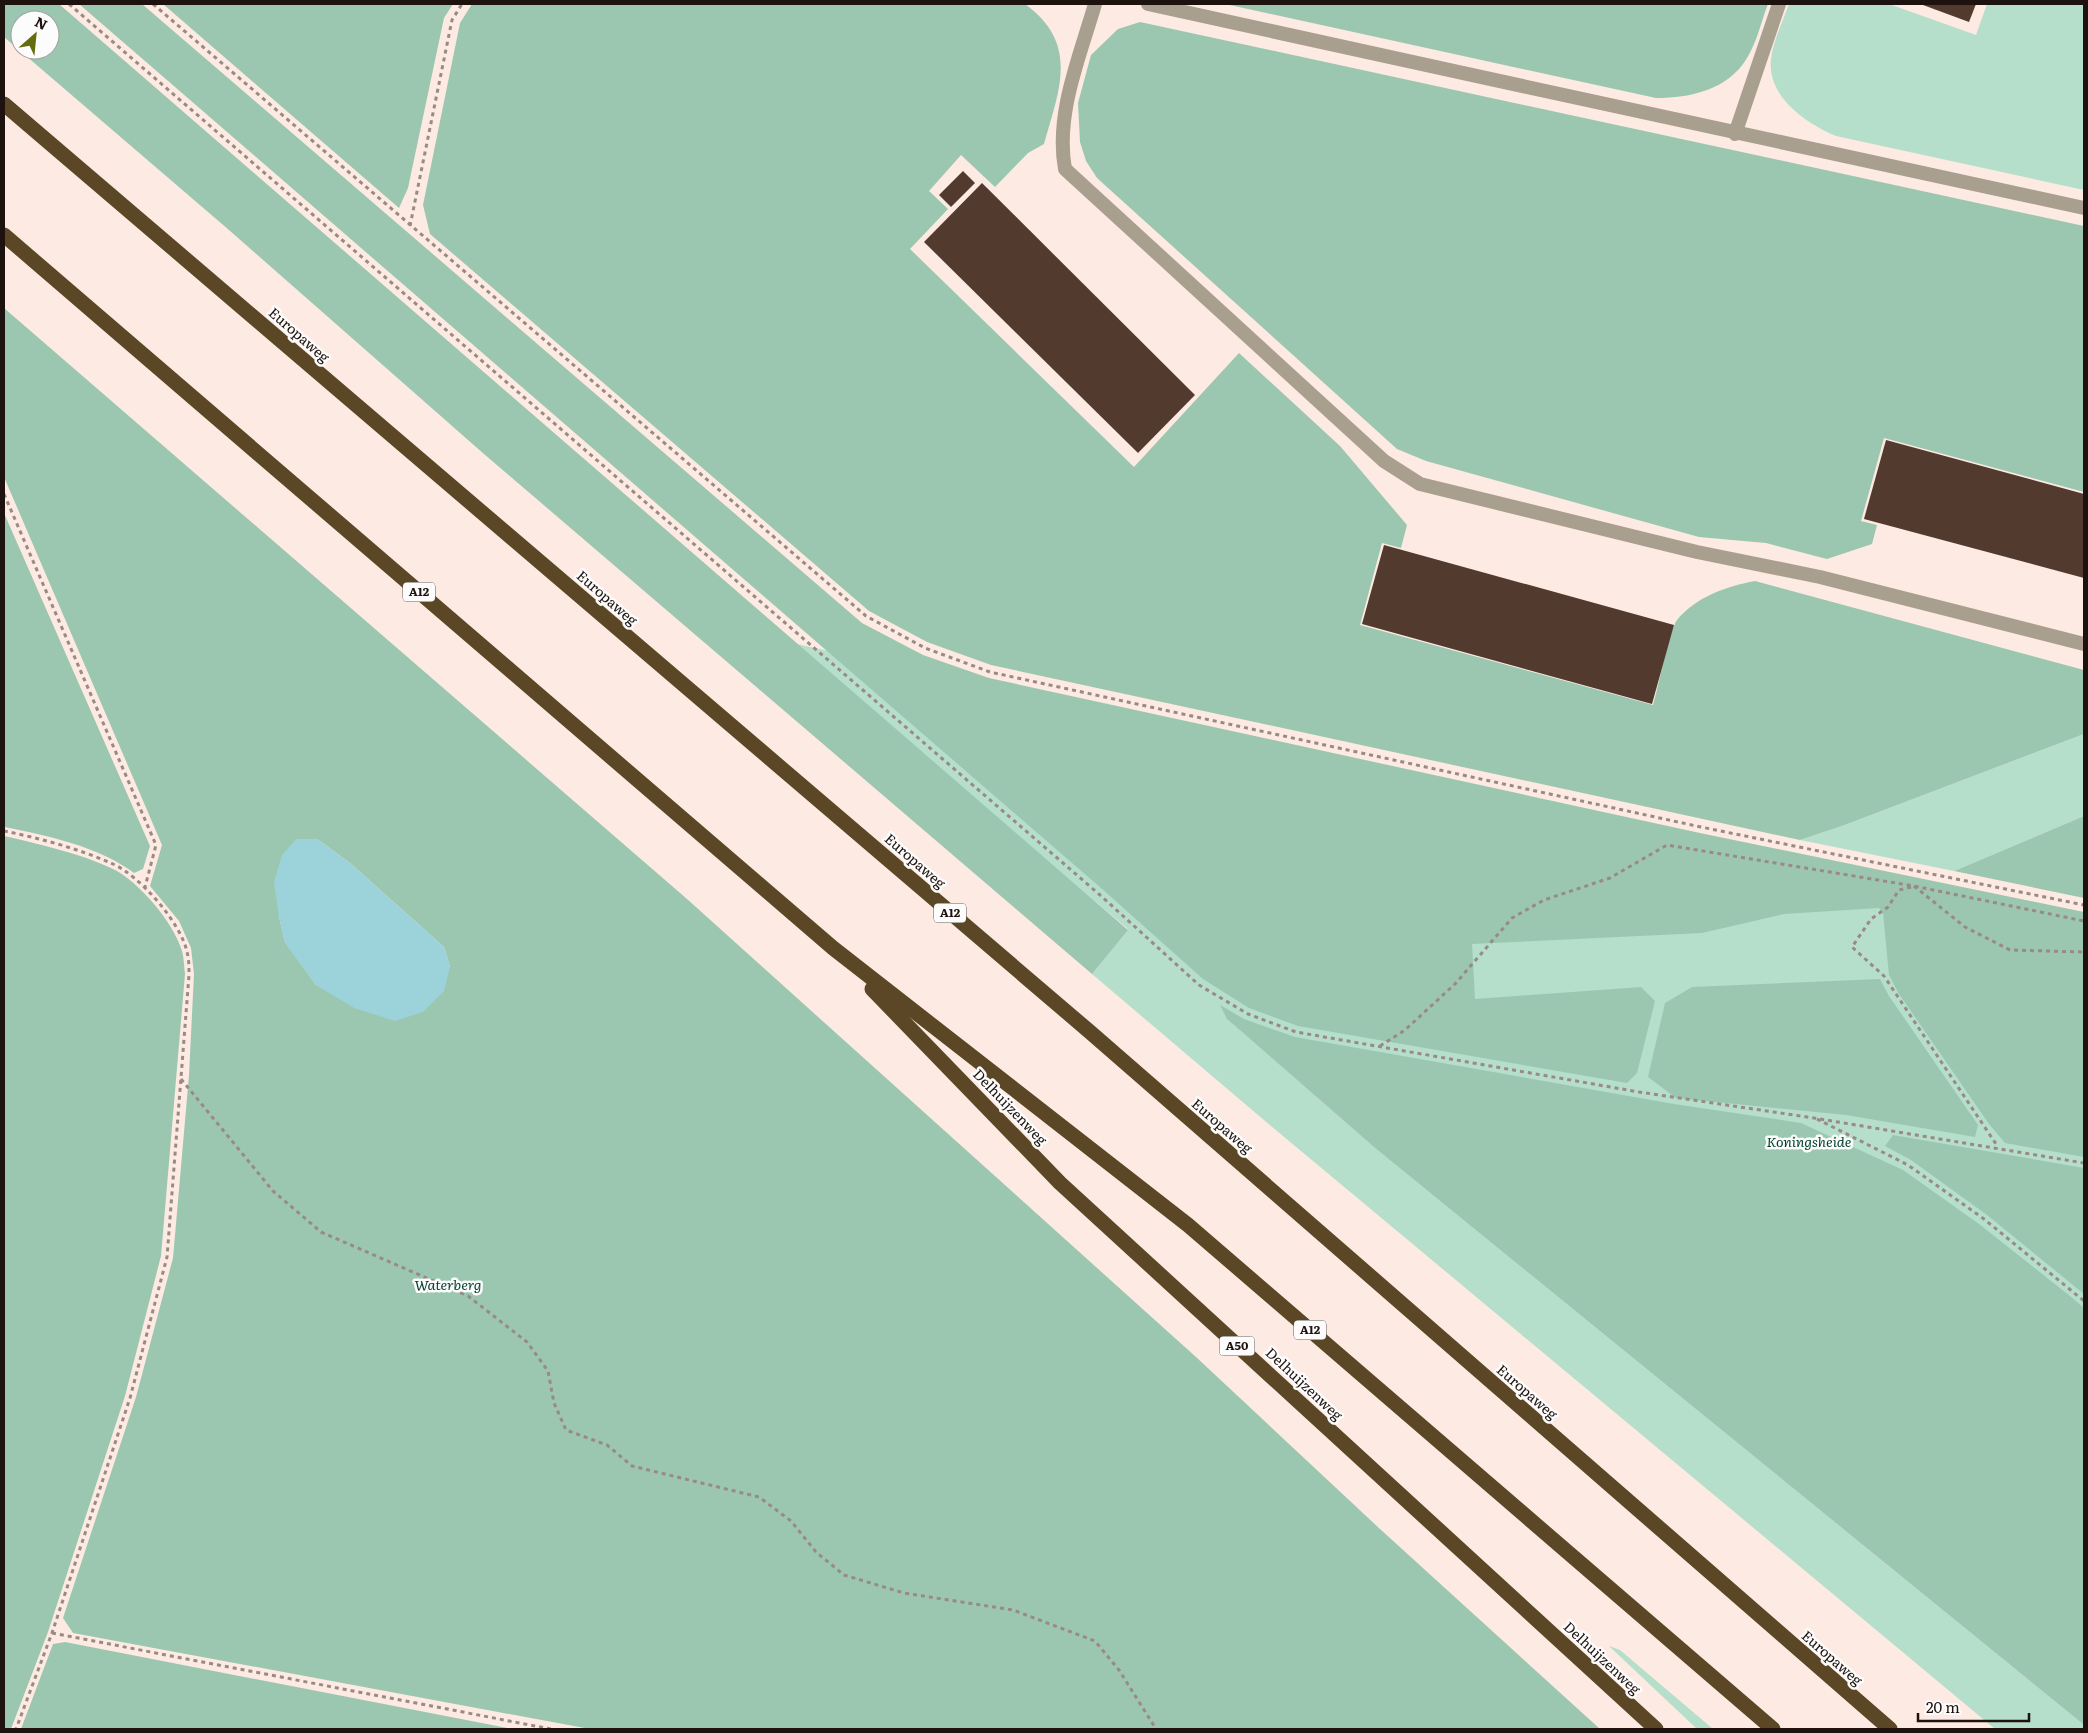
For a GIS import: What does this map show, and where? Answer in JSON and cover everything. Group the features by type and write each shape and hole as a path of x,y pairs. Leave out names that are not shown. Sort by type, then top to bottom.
{"highway":[{"name":"Europaweg","path":"4,104 1082,1026 1890,1729"},
{"name":"A12","path":"4,236 832,948 1188,1225 1773,1729"},
{"name":"Delhuijzenweg","path":"832,948 1060,1182 1656,1729"}],"lane":[{"path":"1095,4 1065,110 1062,151 1065,169 1352,434 1391,466 1420,484 1697,552 1820,577 2084,644"},
{"path":"1148,4 1639,111 1735,134 2084,208"},
{"path":"1735,134 1779,4"}],"path":[{"path":"69,4 1100,895 1200,985 1248,1014 1296,1032 1639,1092 1814,1118 2084,1163"},
{"path":"153,4 866,616 926,648 1000,674 1701,827 2084,905"},
{"path":"410,226 452,20 462,4"},
{"path":"4,494 156,845 144,887"},
{"path":"4,831 33,837 114,864 144,887 175,923 187,951 189,975 167,1257 130,1398 52,1633 16,1729"},
{"path":"1379,1046 1405,1030 1455,984 1512,918 1544,900 1610,878 1667,845 1914,886 2084,921"},
{"path":"1914,886 1965,927 2010,950 2084,952"},
{"path":"1914,886 1899,890 1888,907 1870,919 1852,947 1884,976 1998,1148"},
{"path":"181,1079 273,1191 321,1232 468,1296 527,1342 548,1371 554,1403 566,1430 607,1445 632,1466 759,1497 791,1520 816,1552 844,1575 904,1593 1013,1610 1095,1641 1119,1670 1156,1729"},
{"path":"1814,1118 1908,1165 1984,1219 2084,1301"},
{"path":"52,1633 551,1729"}],"green space":[{"path":"4,4 59,4 1128,930 1092,974 484,454 229,230 31,60 60,60 60,10 10,10 10,42 4,37"},
{"path":"79,4 142,4 862,623 923,655 989,678 1700,833 2084,912 2084,1157 2005,1143 1989,1124 1899,994 1889,975 1883,913 1879,908 1784,914 1702,933 1472,944 1475,999 1641,987 1655,1001 1637,1073 1627,1083 1298,1026 1249,1008 1203,979 1101,888"},
{"path":"163,4 453,4 444,18 408,188 399,208"},
{"path":"472,4 1025,4 1042,19 1053,35 1059,52 1061,69 1059,87 1044,144 1028,153 995,187 961,155 929,191 948,209 910,249 1134,467 1239,353 1340,446 1407,525 1401,548 1382,543 1360,625 1653,705 1667,648 1677,620 1693,605 1723,589 1755,581 2084,670 2084,734 1842,826 1800,840 991,665 927,642 869,611 430,234 423,205 460,23"},
{"path":"1225,4 1768,4 1756,39 1747,58 1730,78 1719,85 1695,94 1656,98"},
{"path":"1789,4 1889,4 1976,35 1987,4 2084,4 2084,190 1836,136 1824,131 1791,107 1782,97 1771,73 1774,45"},
{"path":"1140,22 2084,226 2084,492 1884,438 1861,521 1877,525 1872,544 1827,559 1766,543 1699,537 1426,461 1397,449 1097,178 1086,161 1080,142 1078,103 1091,55 1118,29"},
{"name":"Waterberg","path":"4,308 687,899 1196,1357 1380,1529 1600,1729 590,1729 73,1633 63,1618 136,1397 173,1258 189,1075 194,974 191,948 179,921 150,886 162,845 4,477","holes":["317,839 350,863 444,947 450,967 316,985 285,942 279,917"]},
{"path":"4,513 150,846 143,869 134,873 89,849 55,838 4,827"},
{"name":"Koningsheide","path":"787,642 2084,918 2084,1720 1227,1019 1375,1148 2084,1725 2084,1729 1995,1729 1271,1126 1092,974 1128,929"},
{"path":"2084,734 2084,816 1954,871 1800,840 1842,826"},
{"path":"2084,816 2084,898 1954,871"},
{"path":"4,836 86,858 111,868 132,882 154,904 178,940 184,960 185,974 161,1256 125,1396 48,1632 11,1729 4,1729"},
{"path":"1880,979 1889,996 1978,1125 1975,1137 1846,1115 1676,1098 1648,1077 1665,1003 1692,987"},
{"path":"1220,1005 1244,1019 1295,1037 1674,1104 1801,1123 1903,1170 1979,1224 2070,1296 2084,1308 2084,1725 1375,1148 1227,1019"},
{"path":"1893,1135 2084,1168 2084,1294 1987,1215 1911,1160 1885,1146"},
{"path":"65,1642 512,1729 21,1729 53,1644"},
{"path":"1609,1646 1620,1650 1713,1729 1697,1729"}],"water":[{"path":"296,839 317,839 350,863 444,947 450,967 444,991 423,1012 395,1021 354,1008 316,985 285,943 274,882 282,855"}],"building":[{"path":"1923,4 1976,4 1969,22"},
{"path":"963,171 975,183 951,207 939,195"},
{"path":"982,183 1195,395 1138,453 924,242"},
{"path":"1886,440 2084,494 2084,578 1864,519"},
{"path":"1384,545 1674,625 1652,704 1362,624"}]}
